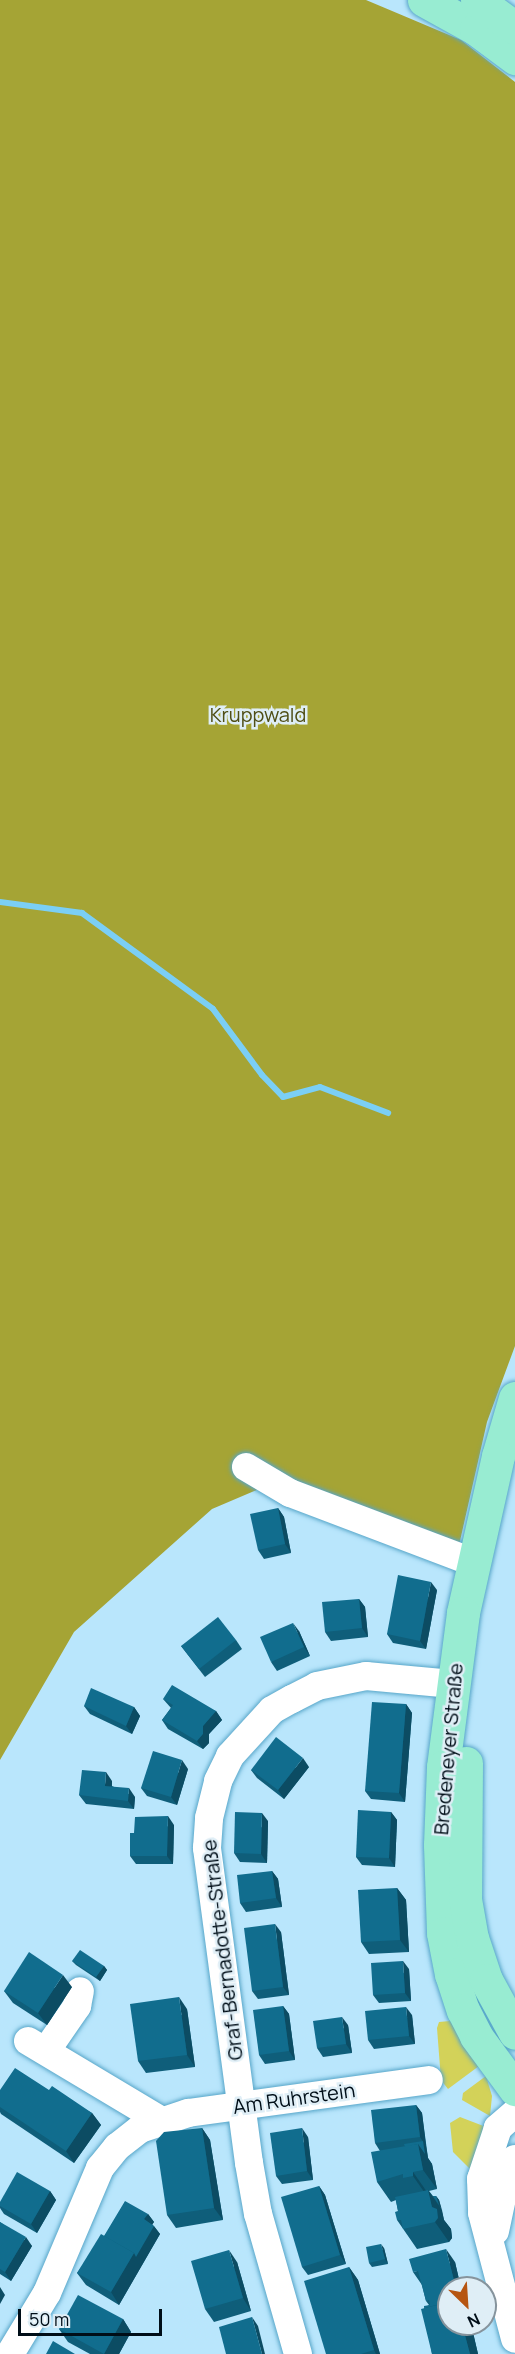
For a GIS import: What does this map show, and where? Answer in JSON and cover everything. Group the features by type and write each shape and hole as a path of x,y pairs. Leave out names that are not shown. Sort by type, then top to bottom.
{"main road":[{"path":"424,0 476,29 515,58"},
{"path":"477,0 515,28"},
{"name":"Bredeneyer Straße","path":"515,1398 498,1456 473,1562 453,1684 443,1767 440,1845 443,1933 451,1974 463,2010 476,2036 515,2089"},
{"name":"Bredeneyer Straße","path":"515,1475 489,1590 474,1690 465,1769 464,1851 465,1899 472,1938 486,1980 515,2033"}],"street":[{"path":"246,1467 290,1493 473,1562"},
{"name":"Graf-Bernadotte-Straße","path":"298,2354 258,2214 207,1848 209,1818 218,1781 230,1756 272,1710 317,1686 366,1676 453,1684"},
{"path":"80,1991 77,2006 37,2046 160,2120"},
{"name":"Am Ruhrstein","path":"10,2354 47,2293 100,2168 117,2147 140,2128 160,2120 241,2105 429,2080"},
{"path":"515,2113 498,2128 481,2179 482,2213 515,2339"},
{"path":"496,2263 494,2239 497,2211 515,2159"}],"shaded area":[{"path":"450,2021 479,2066 448,2089 441,2080 437,2028 439,2022"},
{"path":"486,2076 492,2096 490,2116 462,2100 463,2093"},
{"path":"460,2117 486,2127 470,2169 453,2152 450,2123"}],"green space":[{"name":"Kruppwald","path":"0,0 366,0 461,40 515,82 515,1346 487,1422 455,1563 259,1489 212,1509 74,1632 0,1760"}],"building":[{"path":"278,1508 285,1544 258,1550 250,1514"},
{"path":"398,1575 431,1582 420,1641 387,1634"},
{"path":"359,1599 362,1628 325,1632 322,1602"},
{"path":"218,1617 236,1640 199,1669 181,1646"},
{"path":"293,1623 304,1647 271,1662 260,1637"},
{"path":"172,1685 216,1711 203,1726 203,1734 197,1741 162,1720 173,1705 163,1699"},
{"path":"91,1688 134,1707 126,1726 84,1706"},
{"path":"372,1702 406,1704 399,1793 365,1791"},
{"path":"276,1737 303,1758 278,1790 251,1770"},
{"path":"153,1751 182,1760 171,1797 141,1788"},
{"path":"82,1770 106,1772 105,1786 129,1788 128,1801 79,1795"},
{"path":"358,1810 391,1812 389,1858 356,1857"},
{"path":"235,1812 262,1813 261,1854 234,1853"},
{"path":"168,1816 167,1856 130,1856 130,1833 134,1833 135,1817"},
{"path":"272,1871 276,1898 240,1903 237,1875"},
{"path":"397,1888 400,1940 361,1942 358,1890"},
{"path":"275,1924 283,1987 252,1991 244,1928"},
{"path":"80,1950 104,1966 96,1977 72,1961"},
{"path":"29,1952 63,1975 38,2013 4,1991"},
{"path":"403,1961 405,1993 373,1995 371,1963"},
{"path":"179,1997 187,2055 138,2061 130,2004"},
{"path":"283,2006 289,2051 259,2055 253,2010"},
{"path":"406,2007 409,2036 368,2040 365,2011"},
{"path":"342,2017 346,2044 317,2048 313,2021"},
{"path":"15,2068 49,2090 52,2086 92,2113 66,2151 0,2107 0,2090"},
{"path":"416,2105 420,2137 375,2143 371,2110"},
{"path":"202,2128 214,2208 167,2215 156,2141 164,2132"},
{"path":"302,2128 307,2171 276,2176 270,2133"},
{"path":"423,2141 425,2154 418,2144 405,2147 404,2144"},
{"path":"418,2144 423,2170 413,2172 413,2176 403,2178 403,2174 377,2182 371,2152"},
{"path":"17,2172 50,2191 31,2224 0,2206"},
{"path":"319,2186 340,2255 302,2267 281,2197"},
{"path":"428,2190 432,2207 437,2209 438,2218 435,2222 403,2229 401,2220 397,2220 395,2212 398,2211 395,2197"},
{"path":"125,2201 148,2214 144,2219 154,2226 136,2257 134,2253 104,2236"},
{"path":"0,2222 26,2237 5,2272 0,2269"},
{"path":"101,2234 134,2253 111,2292 77,2273"},
{"path":"381,2244 385,2259 369,2263 366,2247"},
{"path":"446,2249 453,2276 437,2276 437,2305 424,2308 430,2305 429,2300 426,2301 418,2271 413,2272 409,2259"},
{"path":"229,2250 243,2298 205,2309 191,2261"},
{"path":"349,2267 374,2350 361,2354 326,2354 304,2281"},
{"path":"78,2295 123,2319 104,2354 59,2329"},
{"path":"437,2305 437,2336 465,2336 470,2354 432,2354 421,2309"},
{"path":"252,2317 262,2354 226,2354 219,2327"},
{"path":"53,2341 75,2354 46,2354"}],"waterway":[{"path":"0,902 82,913 213,1009 262,1075 283,1097 320,1087 388,1113"}]}
